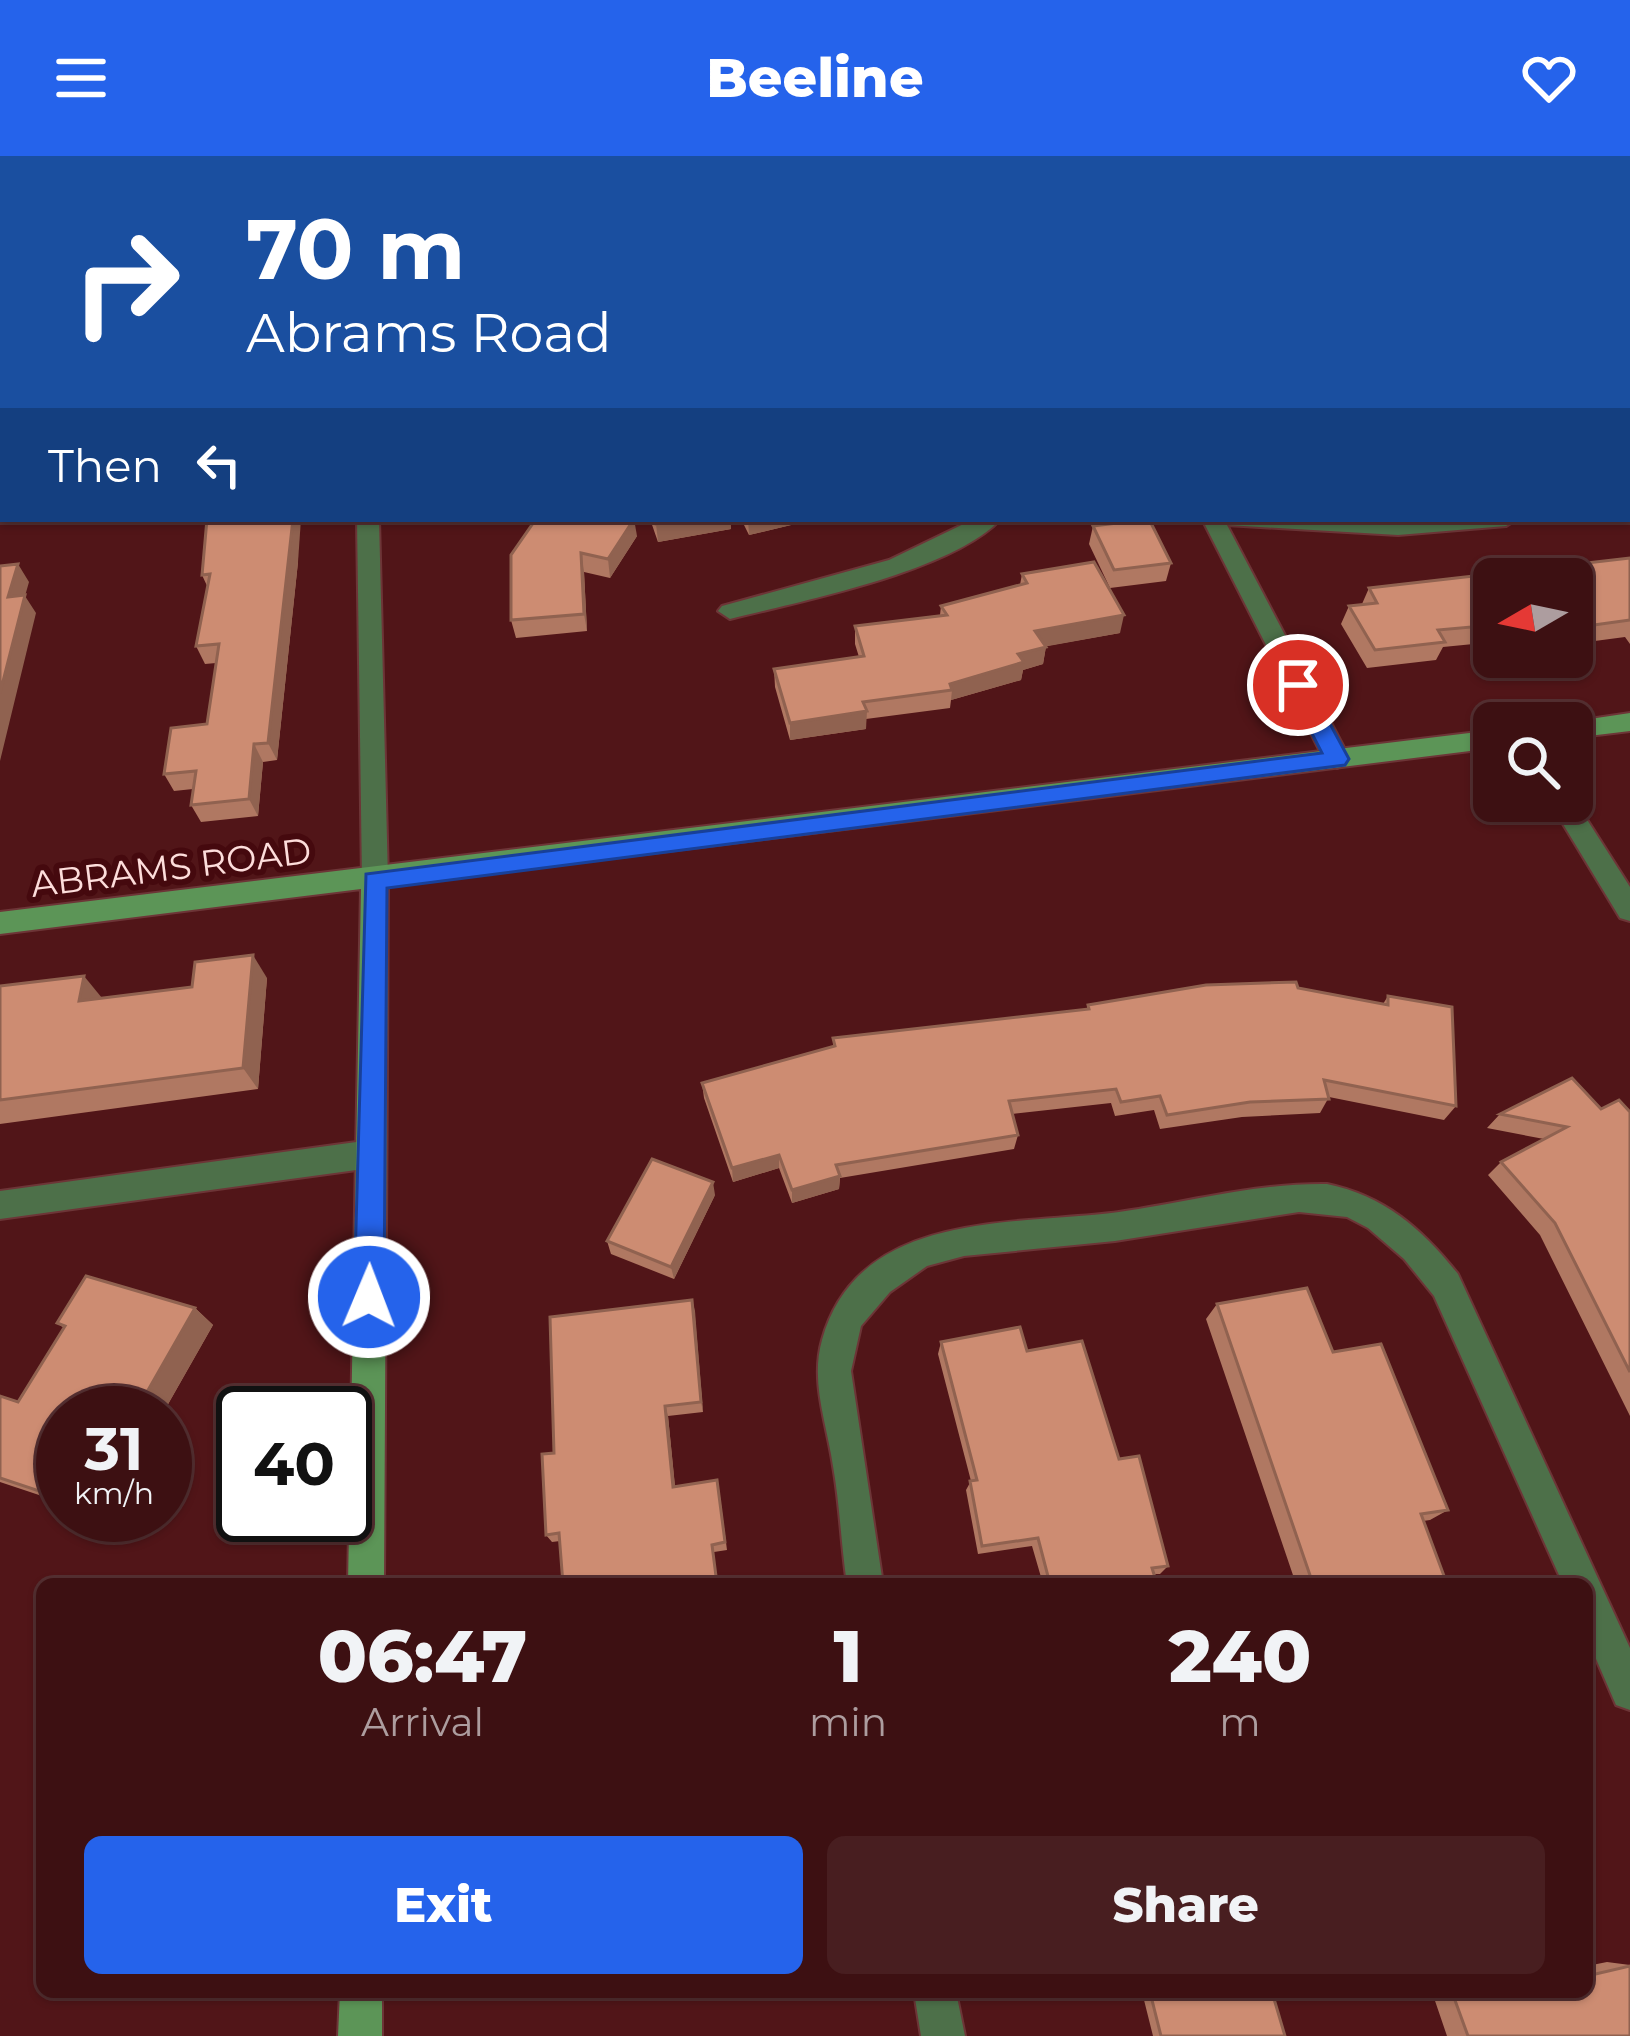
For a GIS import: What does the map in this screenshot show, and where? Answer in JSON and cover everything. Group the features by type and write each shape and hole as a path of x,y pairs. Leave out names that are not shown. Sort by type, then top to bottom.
{"street":[{"path":"366,1578 375,880 368,522"},
{"path":"730,611 849,583 907,563 985,522"},
{"path":"1215,522 1337,759"},
{"path":"1287,522 1378,527 1458,522"},
{"path":"1593,726 1630,722"},
{"name":"ABRAMS ROAD","path":"0,923 1473,742"},
{"path":"1575,822 1630,910"},
{"path":"0,1205 371,1154"},
{"path":"864,1578 853,1516 851,1468 833,1388 835,1355 849,1316 890,1271 918,1255 985,1239 1117,1227 1300,1198 1346,1201 1379,1216 1416,1247 1446,1285 1579,1578"},
{"path":"1593,1609 1630,1691"},
{"path":"360,2036 361,1998"},
{"path":"936,1998 943,2036"}],"building":[{"path":"207,522 293,522 268,743 254,744 249,799 191,805 196,771 164,774 171,728 207,724 219,644 196,646 210,574 202,575"},
{"path":"534,522 632,522 608,559 581,553 584,614 511,620 511,555"},
{"path":"1150,522 1171,563 1114,570 1093,526"},
{"path":"1630,558 1630,620 1593,625 1593,562"},
{"path":"1094,562 1124,615 1035,631 1046,647 1018,654 1024,662 950,684 952,690 863,702 867,711 790,723 774,669 864,656 855,626 947,615 941,606 1027,583 1022,574"},
{"path":"18,564 8,597 25,595 0,693 0,566"},
{"path":"1473,576 1473,627 1438,630 1445,642 1375,650 1349,606 1377,603 1369,588"},
{"path":"253,955 243,1068 0,1100 0,986 84,976 79,1001 192,987 195,962"},
{"path":"1296,982 1298,988 1388,1005 1388,996 1452,1007 1456,1106 1324,1080 1329,1099 1250,1102 1167,1115 1160,1096 1121,1102 1116,1089 1009,1101 1018,1135 836,1165 840,1176 792,1190 779,1155 732,1168 702,1083 835,1046 833,1038 1089,1009 1088,1005 1206,985"},
{"path":"1572,1078 1601,1109 1619,1100 1630,1112 1630,1372 1555,1223 1501,1162 1567,1127 1500,1114"},
{"path":"652,1159 713,1182 671,1267 607,1241"},
{"path":"86,1276 195,1308 150,1386 36,1386 36,1490 0,1478 0,1396 18,1402 65,1326 57,1323"},
{"path":"1307,1288 1333,1352 1381,1344 1448,1510 1421,1514 1445,1578 1311,1578 1217,1304"},
{"path":"692,1300 701,1402 665,1406 673,1487 717,1480 725,1542 712,1545 716,1578 563,1578 559,1533 546,1535 542,1454 554,1453 550,1317"},
{"path":"1020,1327 1027,1351 1082,1341 1119,1459 1139,1456 1168,1566 1152,1568 1155,1578 1048,1578 1038,1538 982,1546 970,1481 977,1480 941,1342"},
{"path":"1630,1966 1630,2036 1468,2036 1454,1998 1593,1998 1593,1975"},
{"path":"1152,1998 1274,1998 1285,2036 1161,2036"}],"route":[{"path":"369,1297 375,880 1337,759 1298,685"}]}
